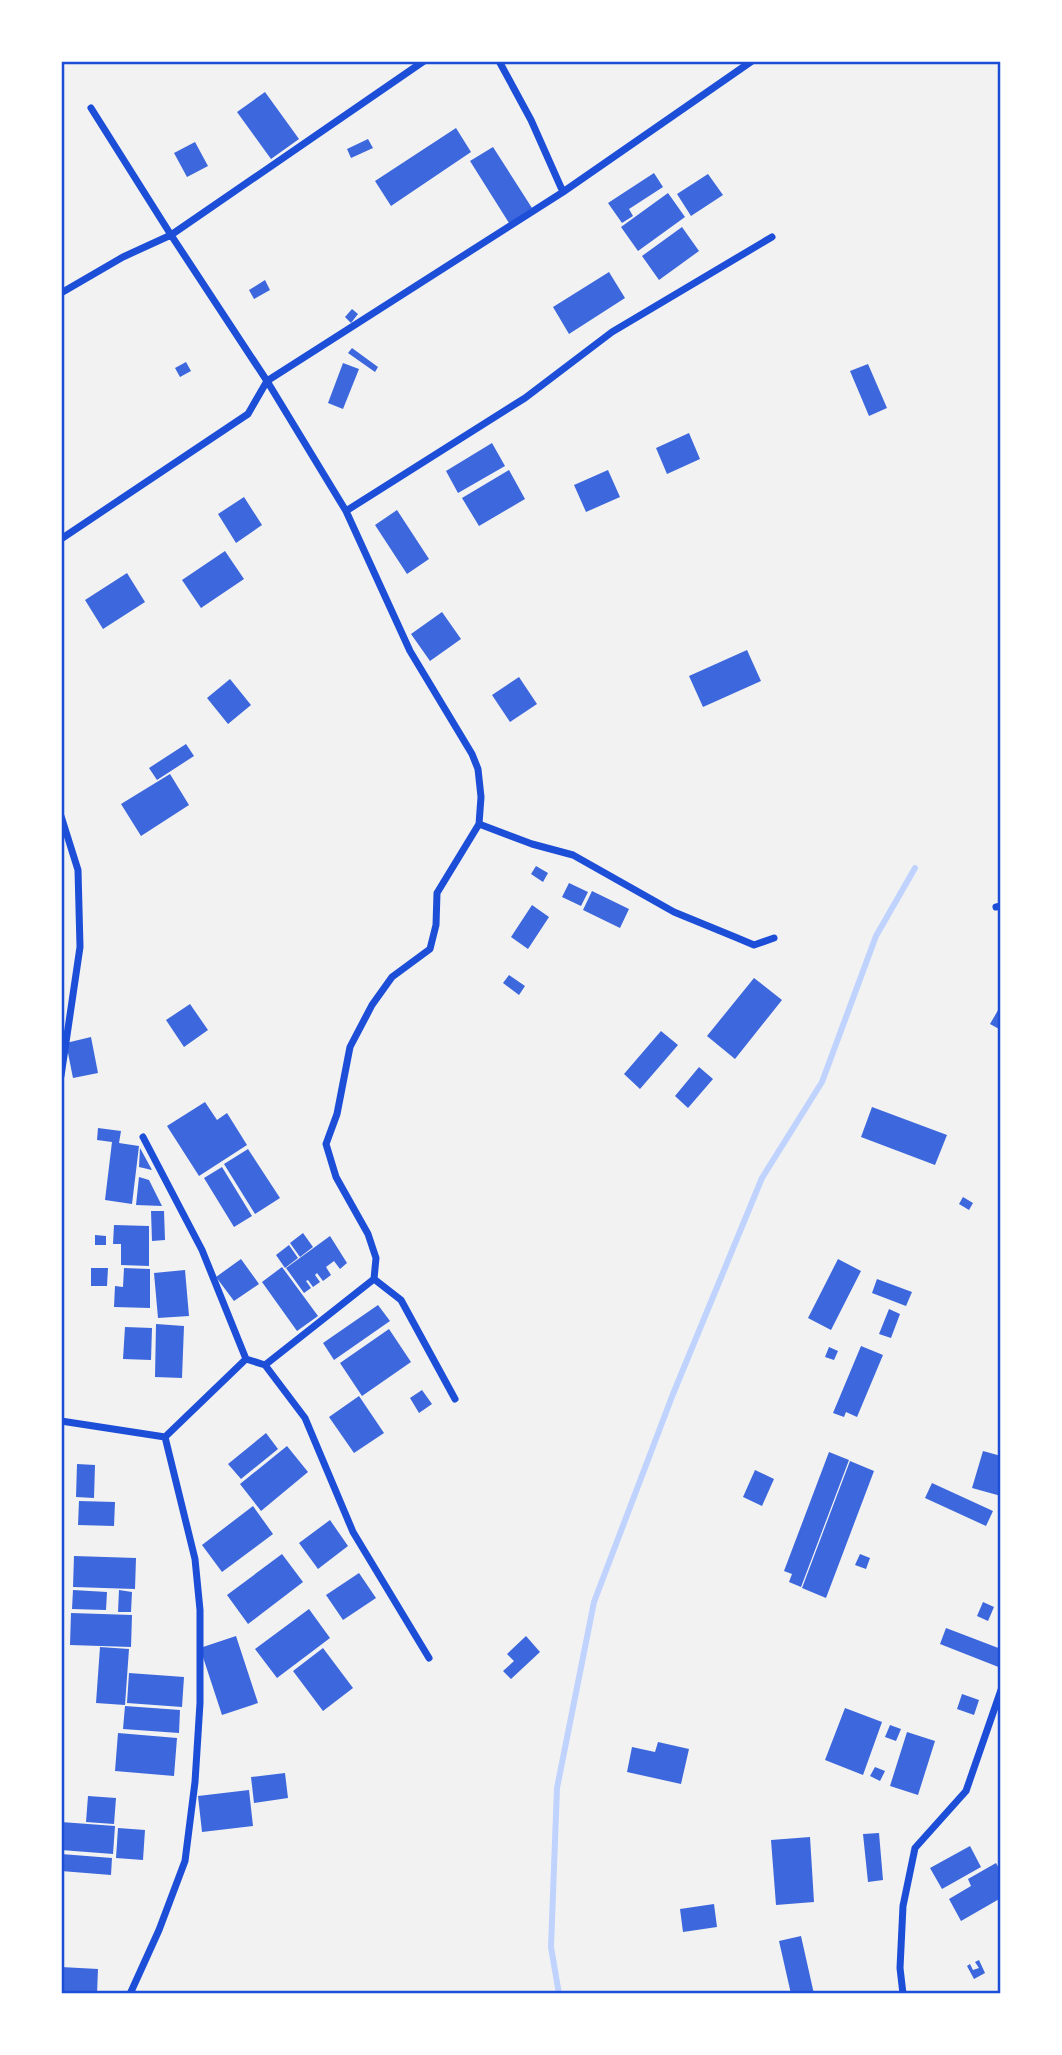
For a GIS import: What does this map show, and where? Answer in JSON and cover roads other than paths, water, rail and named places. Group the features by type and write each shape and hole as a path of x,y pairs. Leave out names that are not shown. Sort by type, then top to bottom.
{"street":[{"path":"61,293 123,257 171,236 424,61"},
{"path":"499,61 531,120 563,192"},
{"path":"61,539 248,414 267,381 563,192 752,61"},
{"path":"91,108 171,236 267,381 346,511 410,651 472,754 479,779 479,824 437,893 436,925 430,949 392,977 372,1005 350,1046 337,1114 326,1144 336,1177 368,1234 376,1258 374,1279 265,1365"},
{"path":"346,511 525,398 612,332 772,237"},
{"path":"61,816 78,870 80,947 61,1076"},
{"path":"479,824 532,844 573,855 674,912 754,945 774,938"},
{"path":"143,1137 202,1250 246,1359"},
{"path":"374,1279 401,1300 455,1399"},
{"path":"246,1359 265,1365 304,1418 353,1532 429,1658"},
{"path":"165,1437 246,1359"},
{"path":"61,1421 165,1437"},
{"path":"130,1994 159,1930 185,1861 195,1782 200,1703 200,1610 195,1559 165,1437"},
{"path":"903,1994 900,1968 903,1906 915,1848 966,1791 1001,1690"}],"waterway":[{"path":"559,1994 551,1947 557,1788 594,1602 673,1394 762,1178 822,1082 876,936 915,868"}]}
